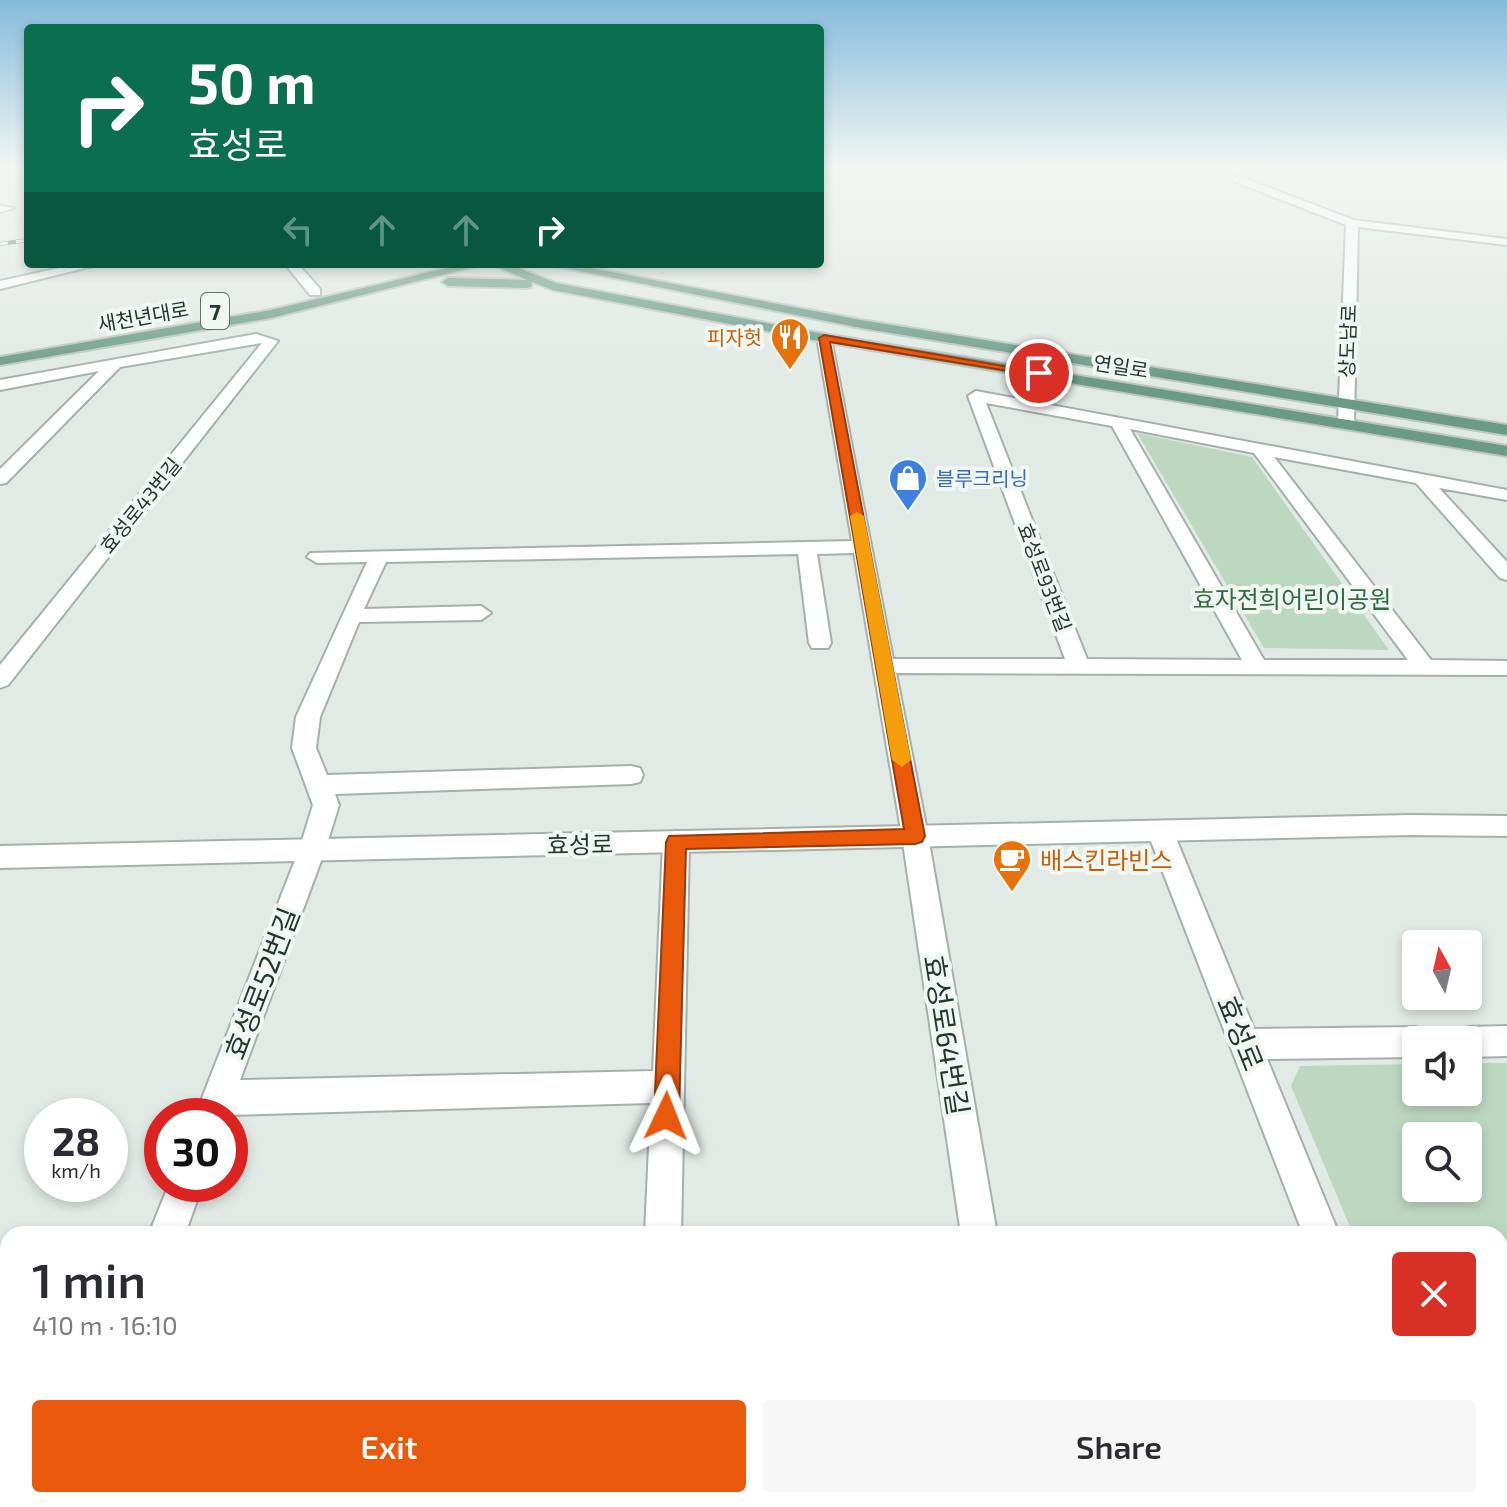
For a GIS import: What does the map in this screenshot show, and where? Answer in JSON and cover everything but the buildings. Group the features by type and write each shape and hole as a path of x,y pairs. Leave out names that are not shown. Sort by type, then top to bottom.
{"main road":[{"name":"새천년대로","path":"0,347 269,303 412,268"},
{"name":"새천년대로","path":"0,361 271,314 463,268"},
{"name":"연일로","path":"507,268 553,286 824,338 1507,451"},
{"name":"연일로","path":"579,268 861,324 1507,430"},
{"path":"382,289 460,281 553,286"}],"street":[{"name":"상도남로","path":"1346,423 1351,239"},
{"path":"1485,239 1507,242"},
{"path":"0,285 77,268"},
{"path":"294,268 315,292"},
{"name":"효성로43번길","path":"0,680 271,341 256,338 115,364"},
{"name":"효성로64번길","path":"824,338 915,836 978,1226"},
{"path":"0,385 115,364"},
{"path":"0,479 115,364"},
{"name":"효성로93번길","path":"1079,667 976,396 1118,423"},
{"path":"1118,423 1507,495"},
{"path":"1118,423 1257,667"},
{"path":"1260,449 1425,668"},
{"path":"1422,479 1507,574"},
{"path":"317,557 862,547"},
{"path":"807,548 820,643"},
{"name":"효성로52번길","path":"218,1098 326,805 304,748 308,717 379,556"},
{"path":"351,616 481,613"},
{"name":"효성로93번길","path":"885,666 1507,668"},
{"path":"319,785 631,775"},
{"name":"효성로","path":"0,857 1507,826"},
{"name":"효성로","path":"1160,831 1318,1226"},
{"path":"663,1226 676,842"},
{"path":"1482,1042 1507,1041"},
{"path":"1245,1044 1402,1042"},
{"path":"248,1106 667,1087"},
{"path":"170,1226 179,1202"}],"green space":[{"name":"효자전희어린이공원","path":"1137,433 1252,457 1389,650 1264,648"},
{"path":"1482,1063 1507,1063 1507,1226 1350,1226 1291,1086 1300,1066 1402,1064 1402,1106 1482,1106"}],"railway":[{"path":"0,244 24,241"}],"slow traffic":[{"path":"857,516 902,760"}],"place":[{"name":"피자헛","path":"790,371"},
{"name":"블루크리닝","path":"908,512"},
{"name":"배스킨라빈스","path":"1012,893"}],"route":[{"path":"666,1116 676,842 915,836 824,338 1039,373"}]}
